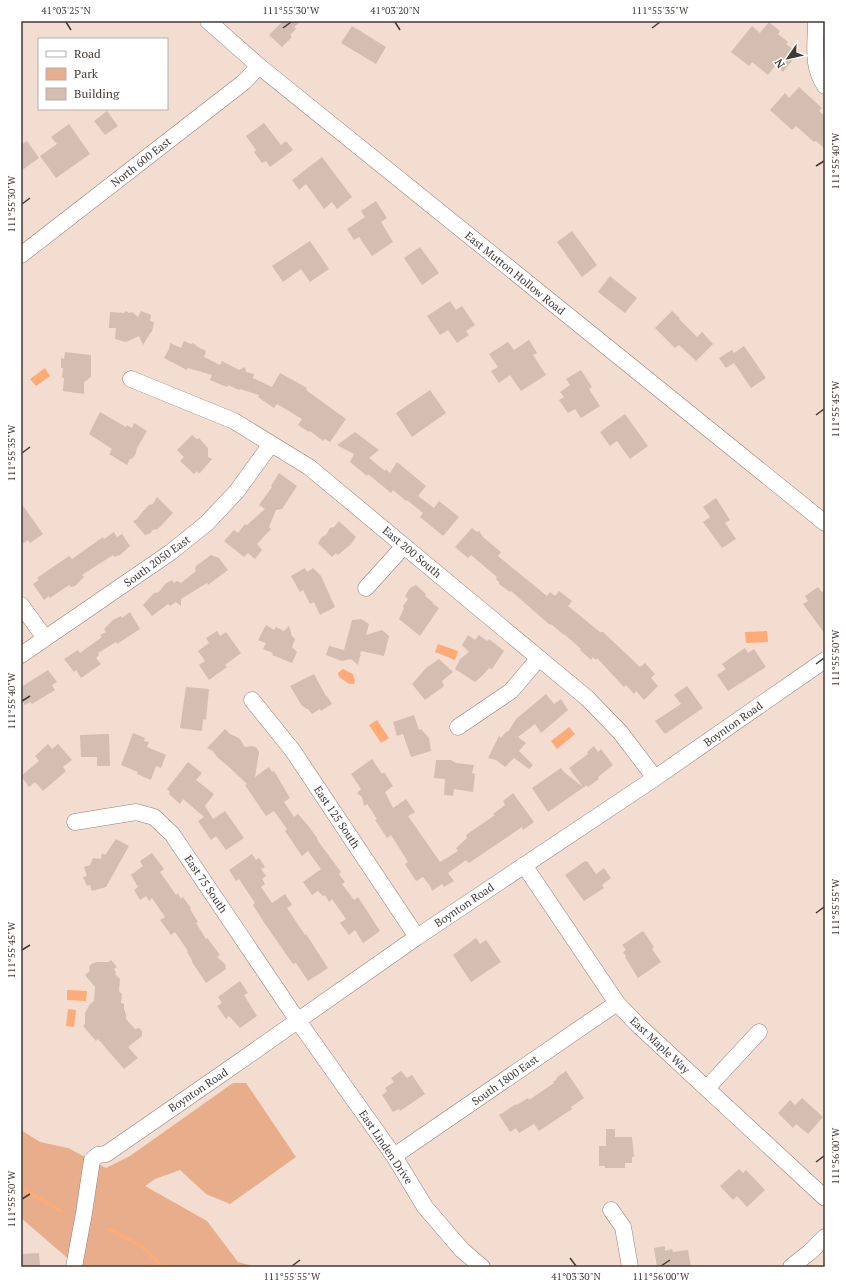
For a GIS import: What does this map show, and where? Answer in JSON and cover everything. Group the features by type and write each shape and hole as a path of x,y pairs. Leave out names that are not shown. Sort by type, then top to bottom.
{"street":[{"name":"East Mutton Hollow Road","path":"208,21 259,66 825,523"},
{"path":"816,21 814,57 819,77 825,86"},
{"name":"North 600 East","path":"21,255 244,82 259,66"},
{"name":"East 200 South","path":"131,379 234,421 309,467 587,698 620,732 655,778"},
{"name":"South 2050 East","path":"21,654 171,552 208,523 237,491 271,444"},
{"path":"366,588 404,546"},
{"path":"21,605 44,638"},
{"path":"458,727 511,691 540,658"},
{"name":"Boynton Road","path":"74,1267 92,1160 98,1155 106,1154 417,937 655,778 825,660"},
{"name":"East 125 South","path":"252,700 293,752 417,937"},
{"name":"East 75 South","path":"75,822 136,812 154,817 172,834 298,1021"},
{"name":"East Maple Way","path":"524,865 617,1003 637,1024 825,1198"},
{"name":"South 1800 East","path":"394,1156 617,1003"},
{"name":"East Linden Drive","path":"298,1021 394,1156 425,1207 462,1250 482,1267"},
{"path":"707,1088 759,1032"},
{"path":"611,1210 623,1227 630,1267"},
{"path":"790,1267 810,1252 825,1237"}],"green space":[{"path":"233,1083 246,1083 296,1157 230,1204 206,1194 180,1170 155,1179 145,1186 207,1221 238,1262 257,1267 78,1267 21,1218 21,1130 40,1142 68,1148 106,1168 130,1156"}],"shaded area":[{"path":"45,368 50,376 36,386 30,379"},
{"path":"767,631 768,642 746,643 745,632"},
{"path":"438,644 458,651 455,660 435,652"},
{"path":"343,669 353,674 354,684 349,684 339,677 338,673"},
{"path":"377,720 389,738 381,743 369,725"},
{"path":"569,727 575,734 557,749 551,741"},
{"path":"67,990 87,991 86,1001 67,1000"},
{"path":"68,1009 76,1010 74,1027 66,1026"}],"building":[{"path":"283,21 301,21 294,27 296,29 290,35 292,37 282,47 269,35"},
{"path":"769,22 780,31 778,34 788,42 786,44 798,53 783,72 775,66 768,75 752,62 749,66 731,52 752,26 760,33"},
{"path":"352,26 386,47 376,64 341,43"},
{"path":"799,87 822,108 819,111 825,116 825,149 816,141 814,142 796,126 792,130 770,110 785,93 789,98"},
{"path":"107,111 118,126 105,135 94,121"},
{"path":"264,123 281,145 286,141 293,150 270,167 266,161 262,163 254,152 256,150 246,136"},
{"path":"69,124 90,154 56,178 40,156 57,144 51,137"},
{"path":"27,141 39,158 21,171 21,145"},
{"path":"322,157 352,197 337,209 332,202 324,209 306,184 299,190 292,180"},
{"path":"376,201 387,218 381,222 393,242 372,256 359,237 354,240 347,229 365,217 361,211"},
{"path":"572,231 597,265 582,277 557,242"},
{"path":"310,241 329,269 310,282 301,269 283,282 272,266"},
{"path":"420,247 439,273 422,285 404,258"},
{"path":"610,276 637,298 625,313 598,292"},
{"path":"450,301 456,310 462,306 475,325 466,331 469,335 457,343 448,330 440,335 427,316"},
{"path":"126,311 129,313 132,312 138,317 141,311 151,315 150,321 154,322 152,332 143,345 139,336 126,342 115,339 116,328 109,328 110,312 124,313"},
{"path":"672,311 697,337 702,332 713,344 696,361 679,345 675,348 655,328"},
{"path":"529,340 537,353 533,355 546,375 521,391 510,375 499,383 491,371 498,367 489,354 508,342 514,350"},
{"path":"184,341 191,344 193,343 206,351 204,357 220,365 222,361 239,370 245,367 246,372 254,374 253,378 272,387 280,373 307,388 306,390 346,419 330,442 325,439 323,441 310,431 309,432 298,425 302,419 277,404 274,408 258,397 259,395 240,389 239,390 228,385 227,387 210,380 212,375 188,368 187,370 164,358 169,349 170,343 181,348"},
{"path":"744,346 766,378 751,388 734,363 726,368 719,358 732,350 734,353"},
{"path":"65,352 91,355 91,377 84,382 84,394 63,391 64,378 62,378 63,368 61,368 61,358 64,359"},
{"path":"581,370 592,387 589,389 600,406 581,418 575,409 568,413 559,400 564,397 560,392 570,385 566,379"},
{"path":"430,390 446,413 412,437 396,413"},
{"path":"100,412 126,427 127,425 132,428 134,423 147,431 137,448 136,453 127,465 109,454 112,449 89,434"},
{"path":"625,414 648,446 630,459 617,441 610,446 600,432"},
{"path":"355,432 379,450 369,458 385,471 386,469 390,473 397,462 426,486 418,496 434,508 439,501 459,517 443,536 420,517 423,513 407,500 406,501 393,490 391,493 368,474 367,476 350,462 354,454 337,445"},
{"path":"192,435 197,439 199,438 208,448 208,457 212,459 199,474 197,471 194,474 180,461 184,457 177,450"},
{"path":"279,473 297,486 282,509 276,510 269,527 271,529 257,544 262,550 255,559 248,553 244,557 224,541 234,530 238,533 245,524 247,525 265,509 259,505 272,487 271,486"},
{"path":"157,497 173,513 158,529 152,530 151,533 145,535 133,521 137,519 149,505 153,504"},
{"path":"716,498 730,520 725,523 736,539 722,548 703,522 710,517 703,507"},
{"path":"21,503 43,534 30,543 28,540 21,545"},
{"path":"339,521 356,537 351,544 338,555 336,553 332,557 318,543 322,537 326,535 330,528 334,527"},
{"path":"472,528 477,532 479,531 483,537 501,552 498,556 547,596 550,592 555,596 559,591 572,601 568,606 600,632 603,632 640,667 645,663 655,674 651,678 658,686 644,700 636,691 634,694 626,685 624,687 597,658 596,660 593,657 591,660 564,634 551,624 550,625 511,591 510,592 499,584 496,579 497,577 471,555 468,558 455,547"},
{"path":"114,532 117,537 122,534 130,546 120,555 114,557 113,555 82,575 84,577 75,586 71,587 69,585 50,598 49,596 44,600 33,584 39,580 37,578 69,556 72,559 103,537 104,539"},
{"path":"211,555 219,558 228,570 208,585 207,583 181,599 181,606 176,602 170,606 168,604 152,616 143,605 154,593 159,592 165,584 172,580 174,583 177,581 181,583 196,571 196,566"},
{"path":"305,568 307,572 313,568 321,576 335,607 320,615 314,602 310,604 303,590 300,592 291,576"},
{"path":"416,585 426,594 425,596 433,602 432,603 439,608 420,636 399,619 404,608 403,606 408,599 405,596 410,588"},
{"path":"818,587 822,592 825,590 825,634 803,604 808,601 805,596"},
{"path":"130,612 140,629 117,644 116,642 98,653 99,655 96,658 101,664 81,678 76,670 74,672 64,659 78,650 80,653 102,637 100,635 106,632 104,629 113,620 121,616 122,618"},
{"path":"361,619 369,624 366,635 382,630 389,636 384,656 361,651 360,655 362,656 360,656 358,665 351,659 342,661 326,655 329,646 344,650 352,620"},
{"path":"266,625 274,630 276,627 284,631 289,626 292,636 295,639 292,647 297,652 292,663 272,655 273,653 263,649 266,643 258,640"},
{"path":"217,631 220,636 226,632 241,653 225,665 227,667 209,680 199,665 205,661 198,651 209,643 206,638"},
{"path":"468,635 475,640 479,635 487,641 489,639 504,651 492,669 489,668 475,682 455,669 460,659 469,652 462,645"},
{"path":"745,648 748,653 754,649 766,667 728,691 717,675 726,669 722,664"},
{"path":"439,659 453,672 442,681 444,686 425,700 412,684 426,668"},
{"path":"48,670 57,682 52,685 55,690 32,704 30,702 25,705 21,699 21,687"},
{"path":"314,674 332,704 321,711 320,709 312,714 308,709 302,706 290,686"},
{"path":"687,686 703,708 665,734 655,721 681,704 674,695"},
{"path":"186,687 209,689 206,720 203,719 202,731 180,728"},
{"path":"546,694 554,704 561,699 568,710 541,733 535,724 518,737 526,743 519,751 533,765 529,769 514,758 505,767 496,760 488,758 499,736 501,738 507,731 508,732 516,719"},
{"path":"414,715 419,730 421,729 429,738 431,751 411,757 403,734 397,736 393,722"},
{"path":"225,729 230,734 239,738 245,747 256,747 259,752 255,777 269,767 272,772 274,771 290,798 284,802 294,817 298,814 310,828 341,872 339,874 345,882 342,884 354,900 358,897 380,931 363,943 355,930 349,935 340,923 346,919 332,899 329,902 325,895 323,896 318,891 312,895 303,882 321,869 308,851 302,856 285,831 287,829 274,811 266,816 245,785 247,784 217,757 213,751 207,748"},
{"path":"133,733 145,738 144,741 149,742 147,747 166,755 161,768 156,766 151,780 137,774 138,772 121,765"},
{"path":"109,734 110,766 97,766 97,757 81,757 80,735"},
{"path":"48,744 52,749 58,744 72,760 63,767 66,771 43,791 35,782 29,787 21,776 39,761 35,756"},
{"path":"594,746 598,752 601,749 613,765 598,777 599,779 588,787 587,785 548,812 532,788 561,768 583,787 569,768 588,754 587,752"},
{"path":"372,759 382,774 384,772 393,786 385,792 393,808 406,799 415,812 408,816 440,862 458,851 456,848 467,838 466,835 495,815 493,814 505,805 503,801 513,793 534,822 523,830 522,827 469,863 466,860 448,873 454,881 444,887 442,884 432,891 423,877 416,881 405,864 408,862 391,835 387,838 375,820 377,819 367,804 364,806 362,797 357,793 361,789 351,774"},
{"path":"436,760 451,760 456,763 474,765 472,773 475,774 473,792 454,789 453,796 444,795 445,779 434,778"},
{"path":"188,762 202,773 196,780 214,794 205,806 213,819 225,811 244,838 226,850 216,836 211,840 198,821 204,817 183,799 180,804 169,794 170,792 167,789"},
{"path":"116,839 129,846 106,887 92,891 90,885 87,886 83,877 87,876 84,867 90,865 93,858 101,859 102,853 105,855"},
{"path":"152,853 164,869 160,872 176,895 178,893 181,899 183,897 191,908 190,909 198,922 196,923 206,939 207,938 220,955 217,957 225,964 226,969 206,983 192,962 187,952 188,951 175,932 171,935 160,920 165,917 152,898 149,901 146,896 140,900 134,890 138,887 131,875 143,866 140,861"},
{"path":"252,854 256,860 259,858 265,867 261,869 266,876 262,879 265,884 261,887 272,903 285,894 292,905 287,908 328,968 308,981 296,963 293,964 263,921 253,905 255,903 239,879 236,881 229,870"},
{"path":"587,861 596,874 604,868 611,878 602,885 604,888 584,901 565,875"},
{"path":"643,931 654,947 652,949 661,962 638,978 625,957 626,956 623,952 626,950 622,945"},
{"path":"476,938 480,944 486,940 501,962 471,982 453,955"},
{"path":"111,960 117,967 114,969 115,974 120,979 119,991 122,994 121,1003 124,1004 126,1019 135,1029 139,1028 142,1031 142,1036 128,1047 138,1058 124,1069 98,1039 96,1041 83,1026 85,1024 85,1013 90,1004 94,1001 95,987 85,975 90,971 89,967 91,964 97,962 108,962"},
{"path":"240,981 248,993 244,995 257,1016 240,1028 229,1016 226,1019 217,1006 222,1003 218,997"},
{"path":"401,1071 407,1078 412,1075 425,1094 400,1111 399,1109 393,1112 382,1095 387,1091 385,1088 394,1082 391,1078"},
{"path":"566,1071 584,1098 571,1107 572,1109 539,1131 534,1124 519,1133 516,1128 510,1132 499,1115 528,1098 529,1100 554,1083 553,1082 557,1079 556,1078"},
{"path":"802,1098 823,1117 808,1134 796,1124 793,1128 778,1113 790,1100 795,1105"},
{"path":"606,1129 615,1129 615,1137 632,1137 634,1157 632,1157 632,1163 625,1163 625,1168 605,1168 605,1166 599,1166 599,1146 606,1146"},
{"path":"739,1169 743,1173 746,1170 765,1190 747,1207 737,1196 733,1200 720,1186"},
{"path":"665,1246 665,1251 672,1249 673,1252 688,1250 691,1267 657,1267 654,1248"},
{"path":"39,1253 40,1267 21,1267 21,1254"}],"waterway":[{"path":"21,1188 61,1211"},
{"path":"109,1229 141,1246 163,1267"}]}
